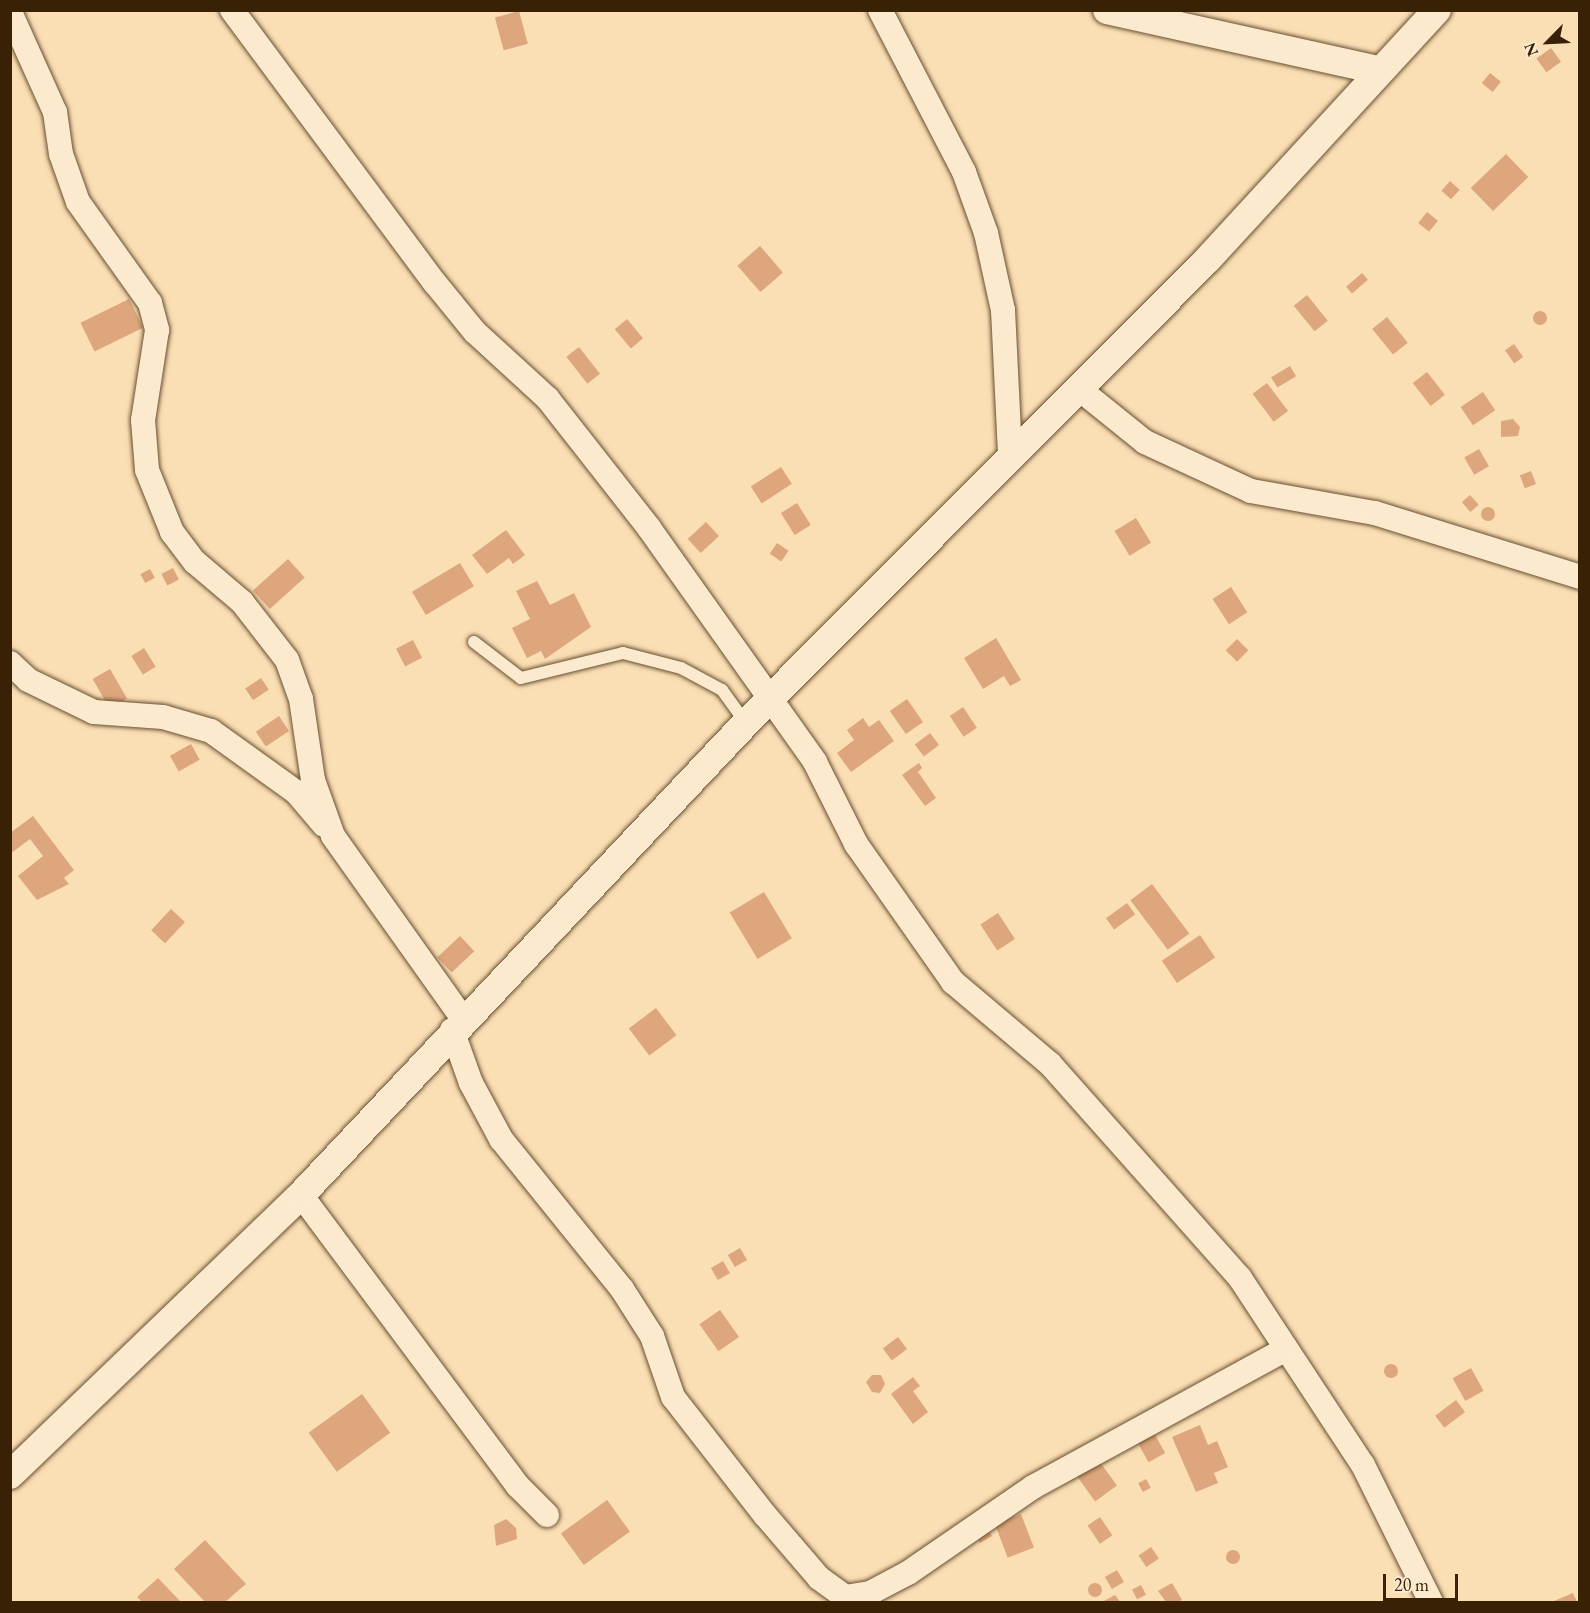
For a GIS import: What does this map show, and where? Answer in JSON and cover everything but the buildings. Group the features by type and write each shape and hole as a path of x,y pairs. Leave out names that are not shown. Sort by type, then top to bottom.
{"street":[{"path":"232,10 435,283 475,332 548,399 649,528 815,762 856,844 953,982 1050,1064 1240,1278 1363,1465 1431,1602"},
{"path":"880,10 964,172 986,233 1003,310 1010,455"},
{"path":"1107,10 1377,70"},
{"path":"10,1475 301,1195 458,1025 746,723 772,701 1010,455 1208,259 1377,70 1437,10"},
{"path":"10,12 55,112 61,154 78,202 150,303 157,330 142,420 147,470 172,532 195,562 242,602 287,660 301,699 313,780 333,836"},
{"path":"1078,387 1145,442 1251,491 1375,513 1580,578"},
{"path":"10,663 28,680 94,712 163,717 211,730 296,792 333,836 458,1025 471,1083 501,1139 622,1289 652,1336 673,1397 765,1515 819,1578 845,1597 870,1593 908,1573 1033,1487 1286,1349"},
{"path":"301,1195 519,1486 547,1515"}],"lane":[{"path":"474,642 521,678 623,653 681,668 722,690 746,723"}]}
